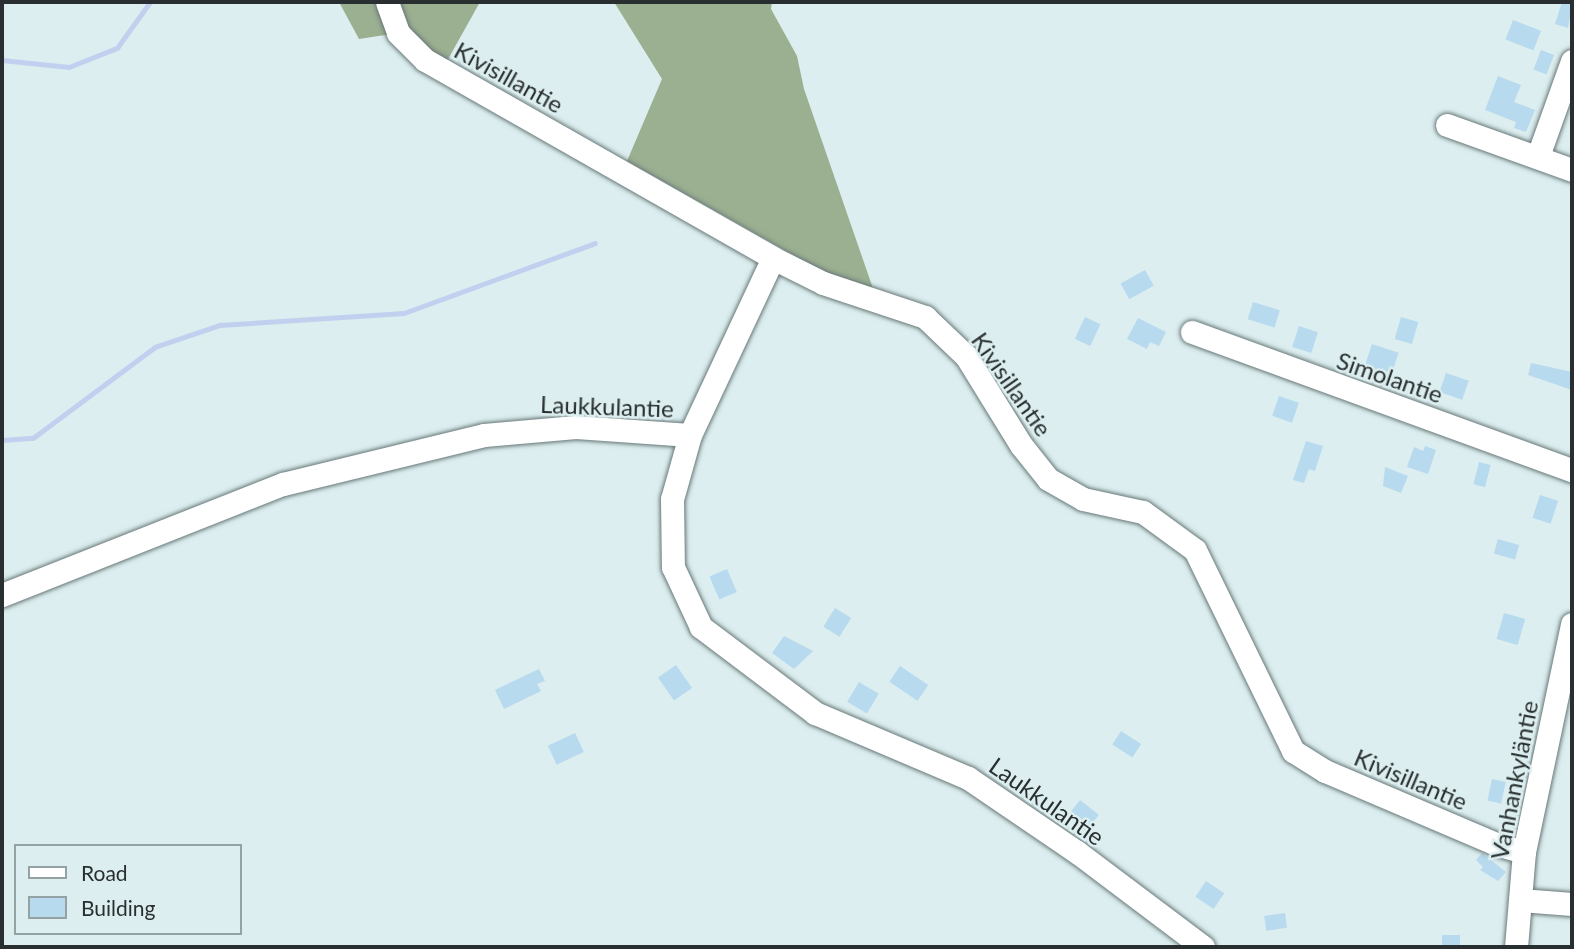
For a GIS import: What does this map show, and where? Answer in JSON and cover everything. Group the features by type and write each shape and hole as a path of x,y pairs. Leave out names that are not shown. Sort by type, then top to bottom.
{"street":[{"name":"Kivisillantie","path":"388,5 398,33 425,60 773,258 823,283 925,317 966,356 1021,445 1048,479 1083,499 1143,512 1195,550 1293,751 1325,771 1496,844 1524,852"},
{"path":"1538,156 1572,61"},
{"path":"1447,125 1572,170"},
{"path":"690,435 773,258"},
{"name":"Simolantie","path":"1192,331 1572,470"},
{"name":"Laukkulantie","path":"2,595 283,484 484,435 576,427 690,435 672,499 673,566 701,627 816,713 968,778 1077,852 1203,947"},
{"name":"Vanhankyläntie","path":"1517,947 1524,852 1572,629"},
{"path":"1520,900 1572,904"}],"green space":[{"path":"339,2 480,2 442,70 398,33 359,39"},
{"path":"614,2 772,2 771,9 797,56 804,89 878,303 627,161 662,79"}],"building":[{"path":"1562,2 1572,5 1568,28 1555,24"},
{"path":"1513,20 1541,31 1533,50 1505,40"},
{"path":"1541,50 1554,55 1547,75 1533,70"},
{"path":"1498,76 1521,85 1514,102 1535,110 1526,132 1514,128 1516,122 1485,110"},
{"path":"1145,270 1154,286 1129,299 1121,284"},
{"path":"1253,302 1280,310 1275,327 1248,319"},
{"path":"1085,317 1100,324 1090,346 1075,339"},
{"path":"1401,317 1418,322 1412,344 1395,339"},
{"path":"1138,318 1166,332 1159,346 1150,342 1147,349 1127,339"},
{"path":"1299,326 1318,332 1311,353 1292,347"},
{"path":"1372,344 1399,353 1391,377 1364,369"},
{"path":"1531,363 1572,372 1572,390 1528,375"},
{"path":"1446,373 1469,381 1462,400 1439,392"},
{"path":"1279,396 1299,403 1292,423 1272,416"},
{"path":"1306,441 1323,446 1315,471 1309,469 1304,483 1293,480"},
{"path":"1425,446 1436,450 1428,474 1407,467 1414,447 1423,451"},
{"path":"1479,462 1491,465 1485,487 1473,484"},
{"path":"1385,467 1408,476 1401,493 1383,486"},
{"path":"1540,495 1558,501 1551,524 1533,518"},
{"path":"1498,539 1519,545 1515,559 1494,553"},
{"path":"727,569 737,592 719,599 710,576"},
{"path":"835,608 851,618 839,637 823,627"},
{"path":"1504,613 1525,619 1518,645 1497,639"},
{"path":"784,636 813,651 794,669 772,653"},
{"path":"676,665 692,688 674,701 658,678"},
{"path":"900,666 928,685 918,701 889,682"},
{"path":"539,669 545,681 537,684 541,691 504,709 495,690"},
{"path":"859,682 879,694 867,714 847,702"},
{"path":"1121,731 1141,744 1132,757 1112,744"},
{"path":"575,733 584,752 557,765 548,746"},
{"path":"1492,779 1506,782 1501,803 1487,801"},
{"path":"1080,800 1099,815 1086,831 1067,817"},
{"path":"1482,853 1506,872 1498,881 1480,870 1483,867 1476,860"},
{"path":"1206,881 1224,893 1214,909 1195,897"},
{"path":"1285,913 1287,928 1266,931 1264,916"},
{"path":"1442,935 1460,935 1460,947 1442,947"}],"waterway":[{"path":"2,60 69,67 117,48 150,2"},
{"path":"2,440 33,438 155,347 220,325 404,313 595,243"}]}
